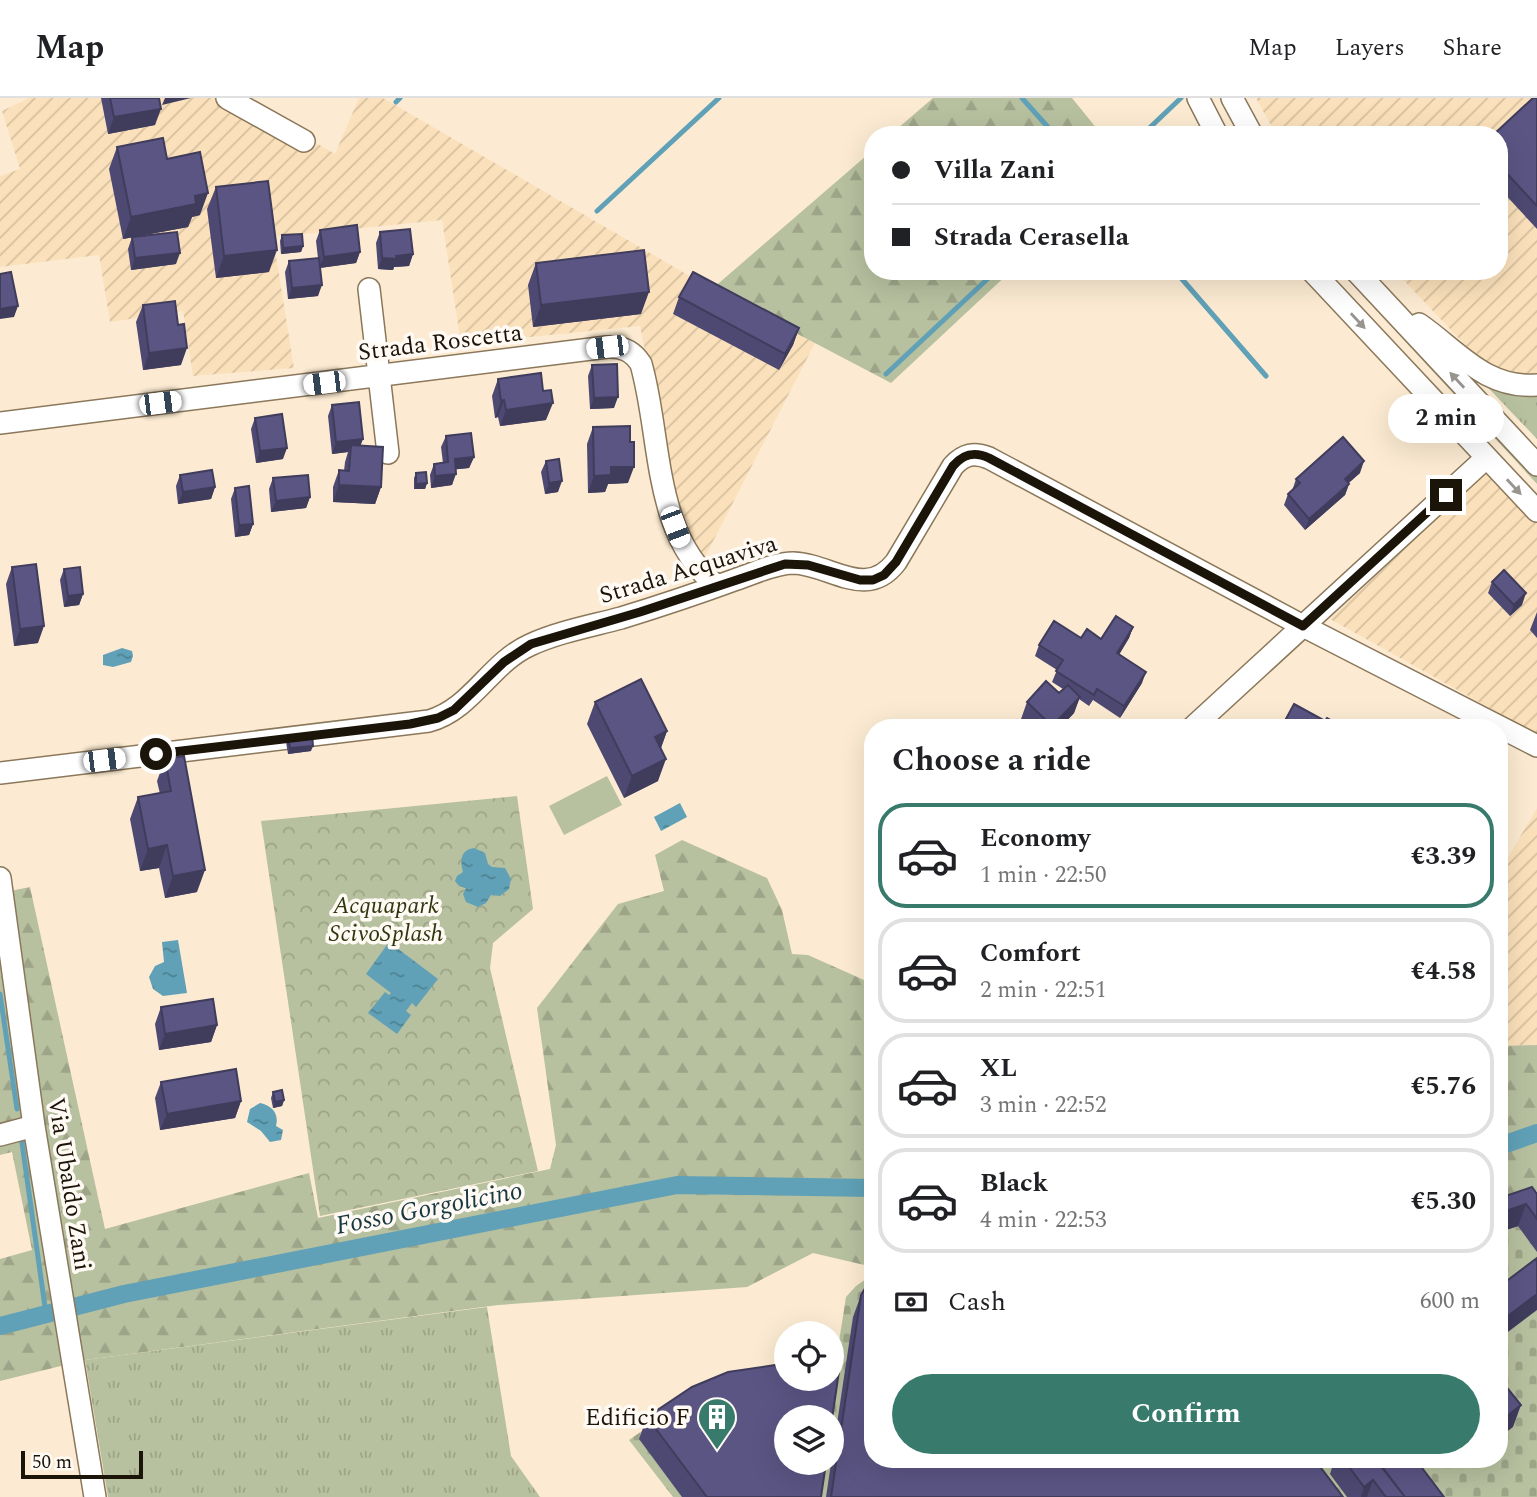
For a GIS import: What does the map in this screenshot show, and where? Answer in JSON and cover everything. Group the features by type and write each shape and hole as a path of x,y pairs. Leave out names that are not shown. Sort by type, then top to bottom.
{"street":[{"path":"228,98 304,141"},
{"path":"1198,98 1212,126"},
{"path":"1232,98 1247,126"},
{"path":"1320,280 1537,512"},
{"path":"1364,280 1537,466"},
{"path":"369,289 388,453"},
{"path":"1379,296 1482,373 1510,384 1537,385"},
{"name":"Strada Roscetta","path":"0,423 607,347 620,348 631,352 639,360 669,510 688,554 702,575 717,586"},
{"name":"Strada Acquaviva","path":"0,772 429,721 454,710 504,662 531,644 640,612 785,564 808,565 852,579 879,578 896,562 953,466 964,456 973,454 989,458 1303,626 1484,719"},
{"path":"1202,719 1486,458"},
{"name":"Strada Acquaviva","path":"1508,731 1537,746"},
{"name":"Via Ubaldo Zani","path":"0,878 34,1126 94,1497"},
{"path":"0,1135 34,1126"}],"shaded area":[{"path":"29,98 215,98 306,150 313,141 335,154 359,98 383,98 712,289 815,343 704,559 682,533 640,326 461,344 442,220 273,237 294,368 193,376 183,311 110,322 99,255 0,267 0,176 20,169 2,111"},
{"path":"1256,98 1537,98 1537,377 1510,375 1487,368 1404,280 1508,280 1508,126 1271,126"},
{"path":"1483,474 1491,476 1537,521 1537,734 1330,619"},
{"path":"1537,808 1537,1045 1508,1046 1508,857"}],"green space":[{"path":"933,98 1072,98 1095,126 900,126"},
{"path":"864,158 864,280 1001,280 891,383 712,289"},
{"path":"1348,280 1356,280 1537,473 1537,484"},
{"path":"1478,377 1537,393 1537,439"},
{"path":"607,776 622,805 564,835 549,806"},
{"name":"Acquapark ScivoSplash","path":"517,796 533,909 493,943 490,968 538,1171 320,1216 261,821"},
{"path":"682,840 767,878 782,910 792,954 808,955 864,980 864,1265 813,1253 747,1287 498,1305 85,1360 0,1381 0,1259 32,1250 12,1152 0,1155 0,893 30,887 105,1229 309,1173 318,1218 550,1169 556,1145 537,1008 618,904 664,891 655,855"},
{"path":"1537,1045 1537,1191 1530,1192 1508,1210 1508,1046"},
{"path":"1508,1219 1537,1227 1537,1497 673,1497 629,1440 686,1400 780,1391 844,1391 842,1321 846,1297 864,1280 864,1468 1508,1468"},
{"path":"487,1307 511,1456 540,1497 108,1497 85,1360"}],"water":[{"path":"122,648 132,651 131,662 113,667 103,665 103,655"},
{"path":"680,803 687,817 661,831 654,817"},
{"path":"474,848 485,853 488,864 492,867 505,868 511,879 509,889 500,896 491,895 486,903 478,907 466,902 463,894 466,888 455,881 463,872 461,860 464,854"},
{"path":"178,940 187,993 163,996 153,989 149,977 155,966 164,962 162,942"},
{"path":"389,942 438,979 416,1007 412,1003 406,1011 411,1015 397,1034 368,1013 385,992 389,995 391,993 366,974"},
{"path":"260,1103 274,1111 276,1126 283,1130 281,1140 270,1142 261,1131 247,1122 250,1109"}],"building":[{"path":"110,98 159,98 161,109 114,117"},
{"path":"1533,98 1537,98 1537,206 1508,175 1508,126 1503,126"},
{"path":"163,138 167,159 200,152 208,193 195,196 196,204 131,217 117,147"},
{"path":"268,181 277,250 224,256 216,187"},
{"path":"357,225 360,252 324,257 320,230"},
{"path":"410,229 413,254 396,256 397,259 382,258 380,232"},
{"path":"177,232 180,253 135,258 132,237"},
{"path":"302,234 303,246 283,248 282,235"},
{"path":"644,250 649,292 541,305 536,263"},
{"path":"319,258 322,285 292,288 289,261"},
{"path":"11,272 18,306 0,309 0,274"},
{"path":"693,272 799,328 785,354 679,297"},
{"path":"175,301 178,325 184,324 187,348 149,353 143,305"},
{"path":"617,364 618,397 594,398 592,365"},
{"path":"541,373 543,391 551,390 553,403 506,410 504,400 501,401 498,379"},
{"path":"359,402 363,439 336,442 332,405"},
{"path":"282,414 287,448 260,451 255,418"},
{"path":"630,426 630,442 634,442 634,467 611,467 611,475 594,476 593,427"},
{"path":"471,433 474,457 455,459 456,474 435,476 434,464 448,462 446,436"},
{"path":"1343,437 1364,461 1345,479 1349,484 1309,519 1288,494 1300,483 1296,479"},
{"path":"351,445 383,447 381,487 339,485 339,470 349,471"},
{"path":"559,459 562,481 549,483 546,461"},
{"path":"212,470 215,487 183,492 180,475"},
{"path":"426,472 427,483 416,484 416,473"},
{"path":"308,475 310,497 276,501 273,478"},
{"path":"249,486 253,524 239,525 235,488"},
{"path":"36,564 44,626 20,629 12,567"},
{"path":"80,567 83,594 68,596 64,569"},
{"path":"1504,570 1526,593 1514,605 1492,582"},
{"path":"1116,616 1133,627 1117,653 1146,672 1124,706 1097,689 1094,695 1056,671 1063,660 1039,645 1054,621 1081,638 1087,629 1101,639"},
{"path":"641,679 667,731 655,737 666,759 632,776 595,702"},
{"path":"1046,681 1059,693 1068,685 1080,697 1059,719 1045,719 1027,702"},
{"path":"1294,704 1321,719 1286,719"},
{"path":"312,734 313,746 290,748 288,736"},
{"path":"184,756 205,870 173,876 167,845 148,849 138,797 171,791 165,759"},
{"path":"213,999 217,1025 165,1034 161,1007"},
{"path":"236,1069 241,1101 167,1114 161,1082"},
{"path":"282,1090 284,1100 275,1102 273,1092"},
{"path":"1532,1187 1537,1194 1537,1219 1526,1204 1508,1210 1508,1195"},
{"path":"1537,1258 1537,1294 1508,1316 1508,1280"},
{"path":"864,1290 864,1468 1321,1468 1343,1497 831,1497 834,1475 844,1475 844,1409 861,1295"},
{"name":"Edificio F","path":"774,1365 774,1391 836,1391 834,1405 774,1405 774,1475 824,1475 821,1497 707,1497 647,1417 692,1387 728,1372"},
{"path":"1508,1389 1521,1405 1508,1415"},
{"path":"1350,1468 1382,1468 1405,1497 1386,1497 1373,1480 1364,1487"},
{"path":"1383,1468 1422,1468 1444,1497 1405,1497"}],"waterway":[{"path":"396,102 400,98"},
{"path":"597,211 719,98"},
{"path":"1022,98 1047,126"},
{"path":"1151,126 1181,98"},
{"path":"886,374 986,280"},
{"path":"1183,280 1266,376"},
{"path":"0,994 17,1109"},
{"name":"Fosso Gorgolicino","path":"1508,1143 1537,1133"},
{"path":"22,1143 46,1314"},
{"name":"Fosso Gorgolicino","path":"0,1326 124,1294 677,1185 864,1188"}],"place":[{"name":"Edificio F","path":"717,1451"}],"route":[{"path":"156,754 429,721 461,705 492,672 512,655 531,644 640,612 785,564 808,565 852,579 879,578 896,562 953,466 968,454 989,458 1303,626 1446,495"}]}
